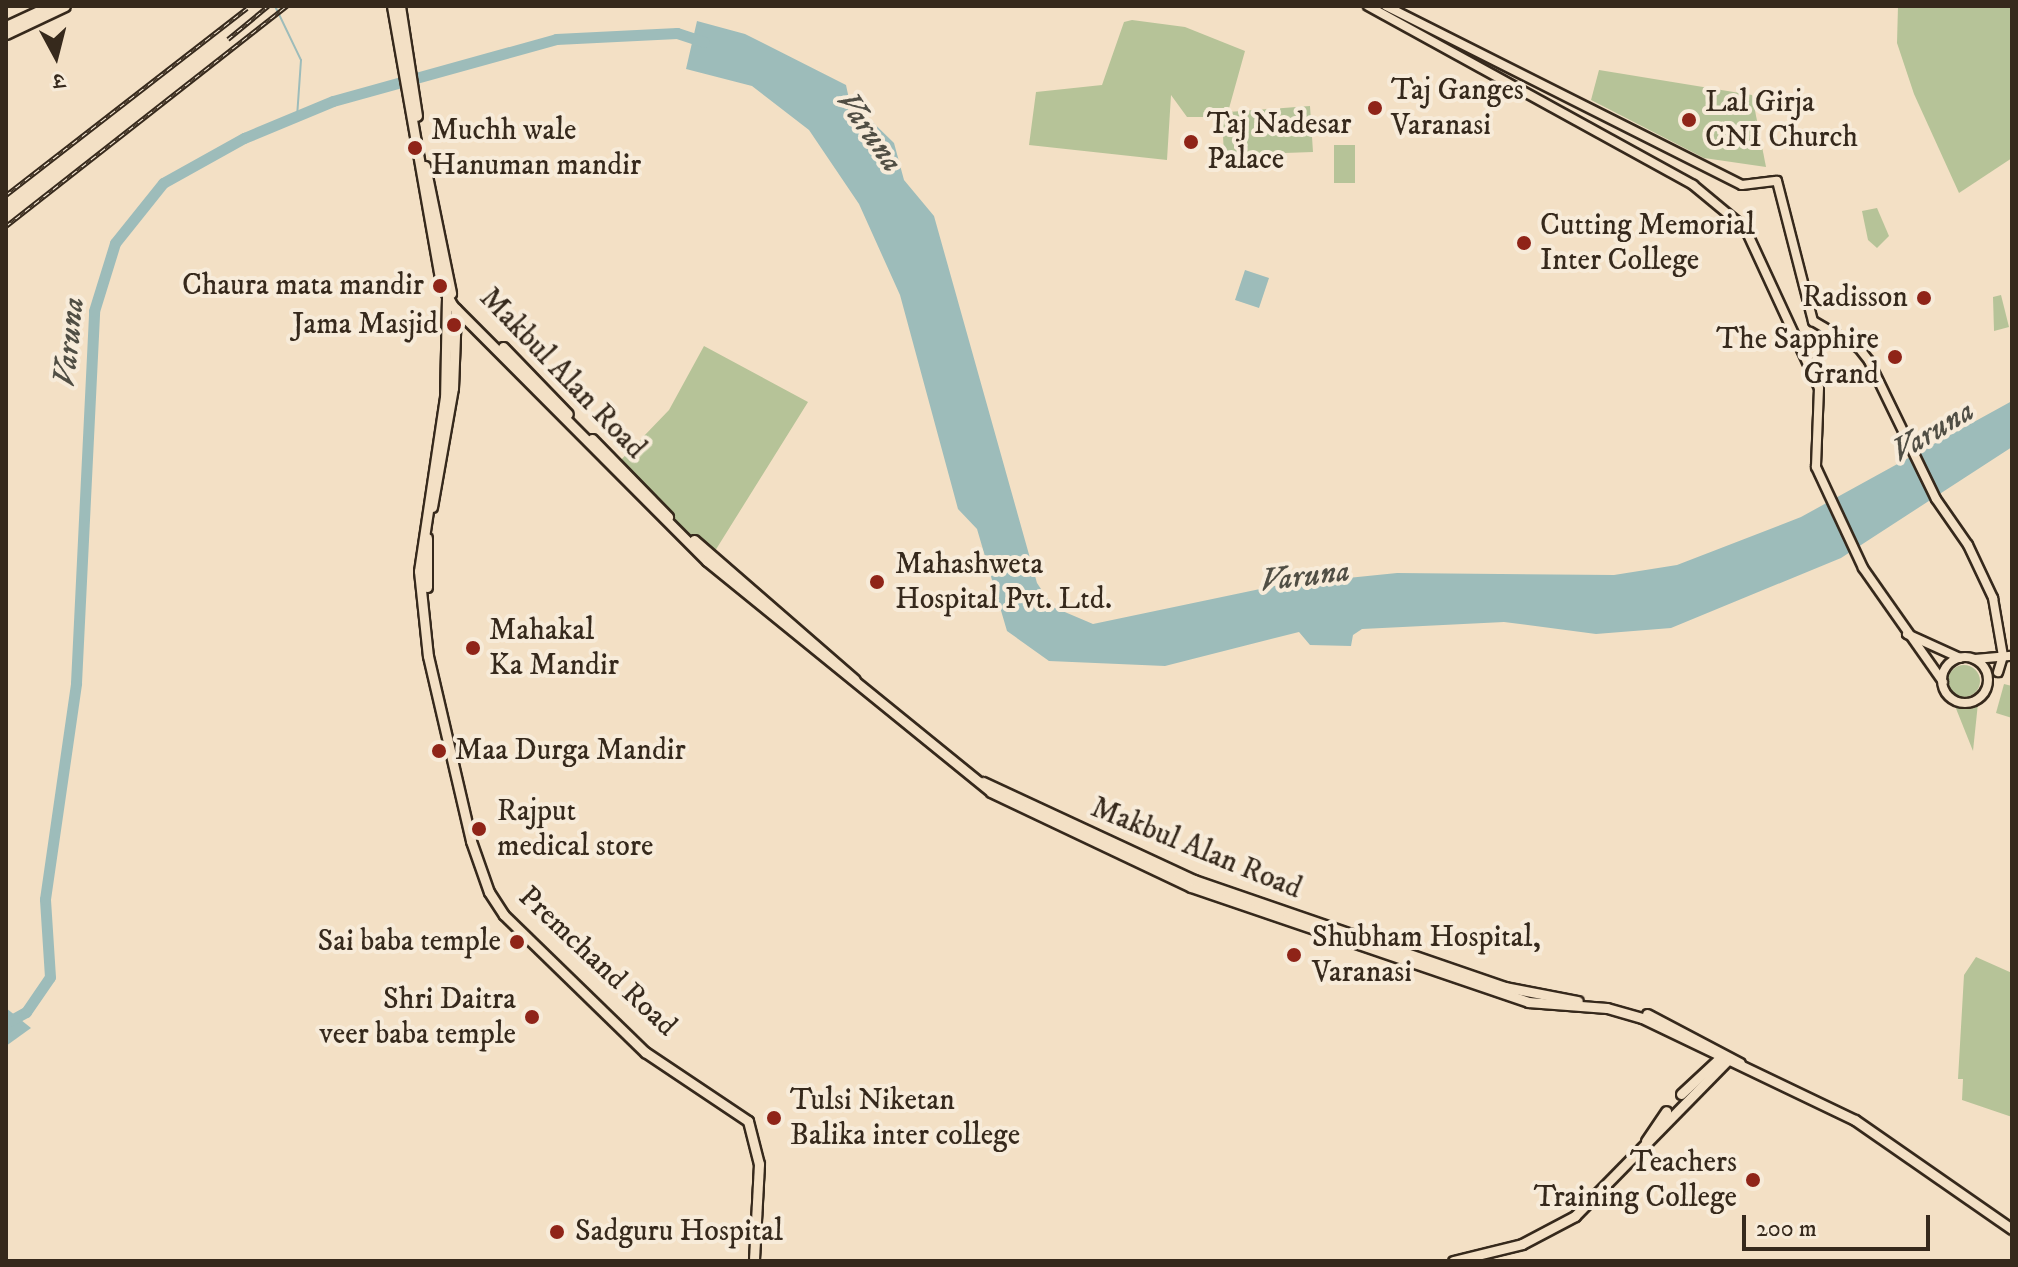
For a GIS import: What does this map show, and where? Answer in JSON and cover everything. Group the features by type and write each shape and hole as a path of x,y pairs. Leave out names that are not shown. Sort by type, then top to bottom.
{"highway":[{"path":"6,26 49,6"},
{"path":"6,34 65,6"},
{"path":"392,6 399,22"},
{"path":"400,6 399,22 417,137"},
{"name":"Makbul Alan Road","path":"417,137 441,284 456,309 707,561 972,777 1007,801 1191,887 1528,1002 1624,1011 1855,1120 2012,1229"},
{"name":"Makbul Alan Road","path":"417,137 452,293 632,484"},
{"name":"Premchand Road","path":"447,297 445,397 419,560 428,656 447,740 489,892 496,907 617,1028 748,1121 759,1164 757,1261"},
{"name":"Premchand Road","path":"447,740 425,559 453,388 456,309"},
{"path":"1453,1261 1522,1244 1560,1226 1605,1189 1726,1057"}],"main road":[{"path":"1368,6 1693,185 1745,228 1819,388 1816,467 1863,568 1903,631 1943,682 1949,696 1968,703 1980,698 2008,656 1993,598 1869,361 1859,348 1813,321 1777,181 1742,185 1386,6"},
{"path":"1903,631 1960,658 2008,656"},
{"path":"1943,682 1946,669 1960,658"},
{"path":"1974,659 1985,668 1988,682"},
{"path":"1998,672 2012,667"}],"green space":[{"path":"1898,6 2012,6 2012,158 1959,193 1914,94 1897,43"},
{"path":"1132,20 1185,27 1245,51 1228,112 1310,106 1313,152 1224,155 1222,117 1187,117 1171,95 1167,160 1029,145 1036,92 1102,85 1124,22"},
{"path":"1599,70 1752,95 1766,167 1704,158 1591,100"},
{"path":"1334,145 1355,145 1355,183 1334,183"},
{"path":"1877,208 1889,236 1877,248 1868,240 1862,211"},
{"path":"2001,295 2009,327 1994,331 1993,297"},
{"path":"704,346 808,402 710,559 618,463 669,410"},
{"path":"1964,665 1975,670 1980,681 1975,692 1964,697 1953,692 1948,681 1953,670"},
{"path":"2004,684 2012,686 2012,718 1996,713"},
{"path":"1978,703 1973,751 1955,706"},
{"path":"1976,957 2012,973 2012,1117 1962,1100 1963,1079 1958,1079 1964,975"}],"water":[{"path":"697,21 745,34 846,85 849,99 894,143 904,180 934,216 1037,583 1053,607 1093,624 1279,585 1397,573 1614,575 1677,565 1801,517 2012,401 2012,447 1841,558 1671,628 1596,634 1504,622 1362,629 1353,635 1351,646 1310,645 1299,632 1165,666 1049,661 1007,631 977,529 958,509 900,295 859,204 809,130 752,86 686,69"},
{"path":"1245,270 1269,278 1259,308 1235,300"},
{"path":"6,1008 31,1028 6,1046"}],"waterway":[{"path":"275,6 301,60 297,117"},
{"name":"Varuna","path":"6,1023 26,1012 50,977 45,899 76,683 94,311 115,243 163,183 244,138 333,101 556,39 677,33 704,42"}],"railway":[{"path":"228,39 268,6"},
{"path":"6,226 287,6"},
{"path":"6,195 247,8"}],"place":[{"name":"Taj Ganges Varanasi","path":"1375,108"},
{"name":"Lal Girja CNI Church","path":"1689,120"},
{"name":"Taj Nadesar Palace","path":"1191,142"},
{"name":"Muchh wale Hanuman mandir","path":"415,148"},
{"name":"Cutting Memorial Inter College","path":"1524,243"},
{"name":"Chaura mata mandir","path":"440,286"},
{"name":"Radisson","path":"1924,298"},
{"name":"Jama Masjid","path":"454,325"},
{"name":"The Sapphire Grand","path":"1895,357"},
{"name":"Mahashweta Hospital Pvt. Ltd.","path":"877,582"},
{"name":"Mahakal Ka Mandir","path":"473,648"},
{"name":"Maa Durga Mandir","path":"439,751"},
{"name":"Rajput medical store","path":"479,829"},
{"name":"Sai baba temple","path":"517,942"},
{"name":"Shubham Hospital, Varanasi","path":"1294,955"},
{"name":"Shri Daitra veer baba temple","path":"532,1017"},
{"name":"Tulsi Niketan Balika inter college","path":"774,1118"},
{"name":"Teachers Training College","path":"1753,1180"},
{"name":"Sadguru Hospital","path":"557,1232"}]}
